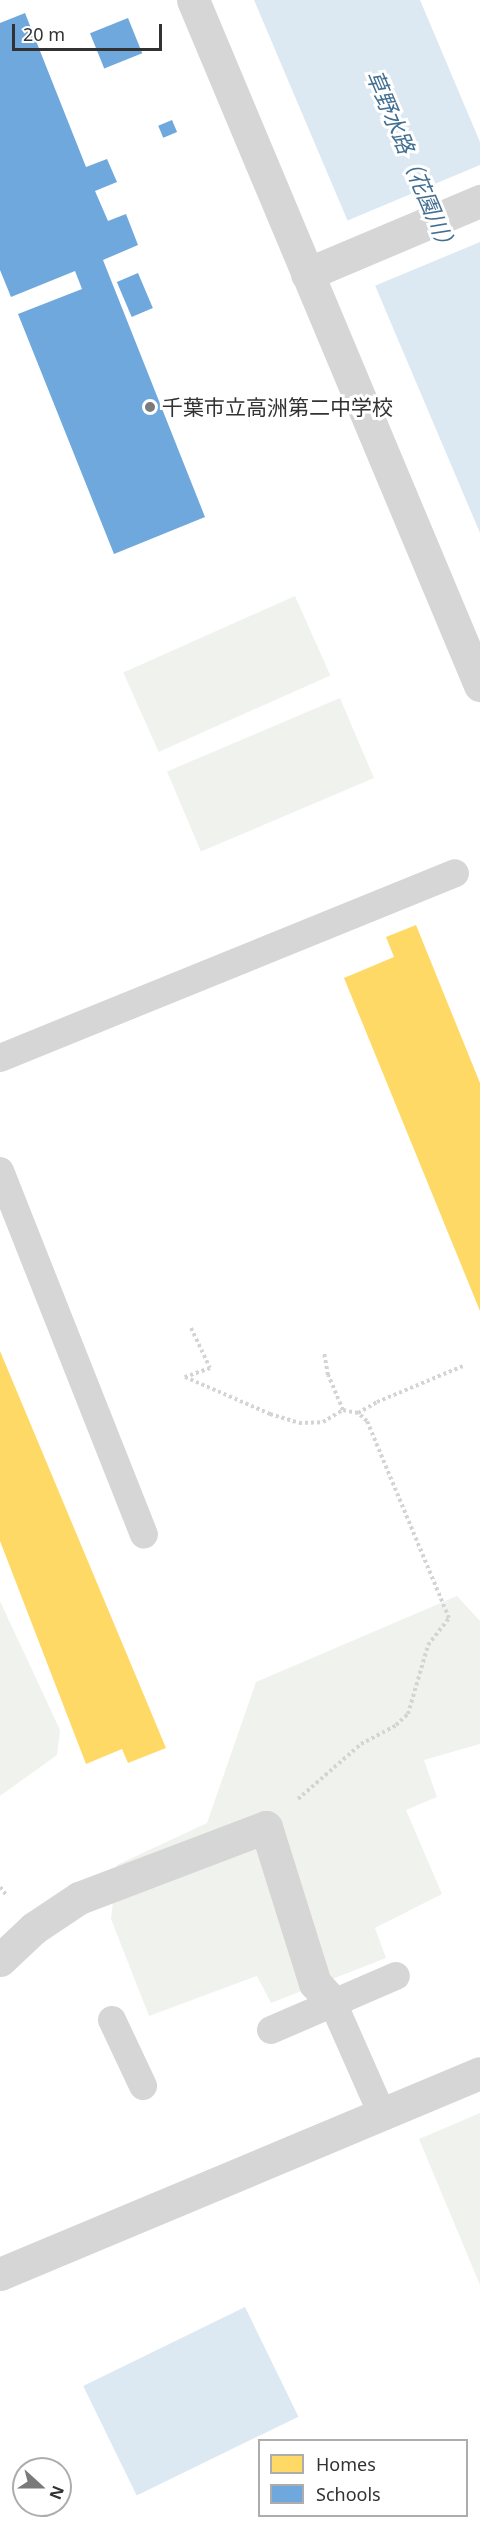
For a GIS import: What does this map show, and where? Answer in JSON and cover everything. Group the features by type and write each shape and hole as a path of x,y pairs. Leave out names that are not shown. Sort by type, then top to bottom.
{"street":[{"path":"193,0 480,685"},
{"path":"308,274 480,201"},
{"path":"0,1960 34,1928 79,1898 266,1827 315,1983 333,2003"},
{"path":"0,2274 480,2073"}],"lane":[{"path":"0,1058 455,873"},
{"path":"0,1171 144,1534"},
{"path":"271,2030 396,1976"},
{"path":"333,2003 382,2114"},
{"path":"112,2020 143,2085"}],"path":[{"path":"191,1328 210,1368 185,1377 270,1414 299,1423 323,1422 343,1410 358,1413 367,1421 449,1618 428,1645 408,1714 396,1725 361,1744 266,1827"},
{"path":"324,1352 328,1376 343,1410"},
{"path":"358,1413 377,1402 463,1366"}],"shaded area":[{"path":"295,596 330,675 159,752 123,672"},
{"path":"340,698 374,778 201,852 167,771"},
{"path":"457,1596 480,1621 480,1744 424,1760 437,1797 406,1810 442,1894 375,1928 386,1958 271,2003 257,1976 149,2016 111,1919 117,1865 207,1823 256,1682"},
{"path":"0,1601 60,1730 57,1755 0,1796"},
{"path":"480,2113 480,2285 419,2139"}],"water":[{"name":"草野水路（花園川）","path":"254,0 420,0 480,142 480,533"},
{"path":"245,2307 298,2417 137,2496 83,2386"}],"pier":[{"path":"480,165 480,242 372,287 344,222"}],"building: Homes":[{"path":"416,925 480,1083 480,1311 344,978 394,957 386,937"},
{"path":"0,1351 166,1748 128,1763 122,1749 86,1764 0,1541"}],"building: Schools":[{"path":"25,13 86,167 107,159 117,182 95,191 108,221 126,214 138,245 103,260 205,517 114,554 18,314 82,289 75,271 11,297 0,270 0,23"},
{"path":"128,18 142,53 104,69 90,33"},
{"path":"172,120 177,132 163,138 158,126"},
{"path":"138,273 153,308 132,317 117,282"}],"place":[{"name":"千葉市立高洲第二中学校","path":"150,407"}]}
